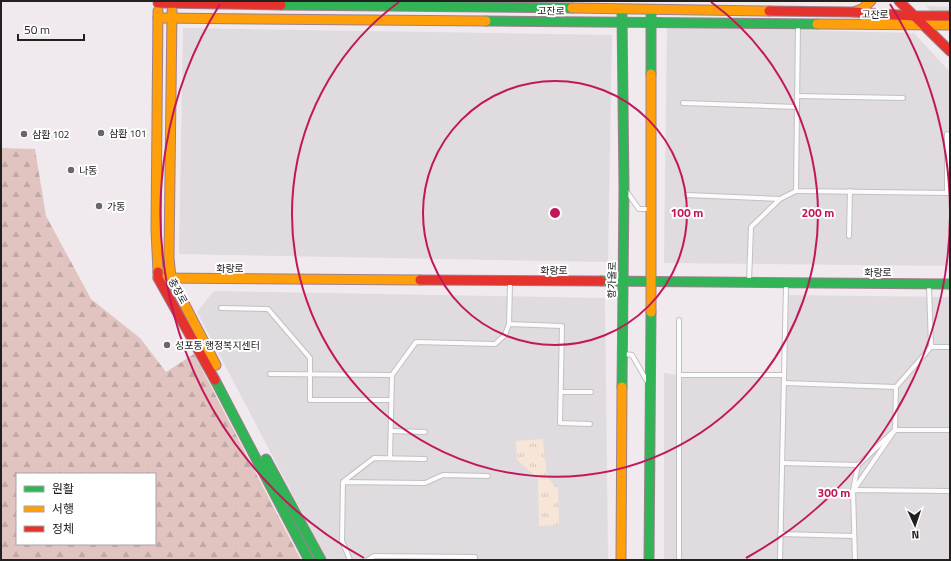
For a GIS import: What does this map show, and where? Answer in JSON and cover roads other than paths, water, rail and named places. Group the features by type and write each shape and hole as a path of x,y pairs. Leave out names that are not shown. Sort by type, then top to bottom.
{"street":[{"path":"853,12 862,9 871,1"},
{"path":"899,1 950,51"},
{"name":"고잔로","path":"158,2 651,5 853,12 914,16 950,16"},
{"name":"충장로","path":"158,2 156,230 158,278 224,396 309,560"},
{"name":"충장로","path":"171,2 169,241 171,278 230,394 321,560"},
{"name":"항가울로","path":"621,560 622,281 624,188 623,5"},
{"path":"649,560 651,5"},
{"name":"고잔로","path":"158,18 947,25"},
{"name":"화랑로","path":"158,278 950,284"}],"lane":[{"path":"796,191 798,24"},
{"path":"797,96 903,98"},
{"path":"683,103 797,107"},
{"path":"749,282 751,227 780,198 796,191 948,193 947,134"},
{"path":"624,188 639,209 651,210"},
{"path":"849,236 850,192"},
{"path":"688,196 780,198"},
{"path":"390,458 392,375 416,342 495,344 505,335 509,324 510,281"},
{"path":"780,560 786,282"},
{"path":"854,490 895,430 896,387 931,347 929,283"},
{"path":"221,308 268,309 310,358 310,400 391,400"},
{"path":"678,560 679,320"},
{"path":"509,324 562,326 560,424 590,424"},
{"path":"931,347 950,347"},
{"path":"622,354 632,355 650,386"},
{"path":"270,374 392,375"},
{"path":"679,375 784,375"},
{"path":"784,383 896,387"},
{"path":"561,392 591,392"},
{"path":"855,560 854,490 858,465 895,430 950,430"},
{"path":"391,431 426,432"},
{"path":"343,482 374,458 425,459"},
{"path":"782,463 858,465"},
{"path":"343,482 425,483 443,475 488,476"},
{"path":"343,482 342,541 350,560"},
{"path":"854,490 950,491"},
{"path":"780,534 854,536"},
{"path":"368,560 374,556 475,557 475,560"}],"place":[{"name":"삼환 101","path":"101,133"},
{"name":"삼환 102","path":"24,134"},
{"name":"나동","path":"71,170"},
{"name":"가동","path":"99,206"},
{"name":"성포동 행정복지센터","path":"167,345"}]}
